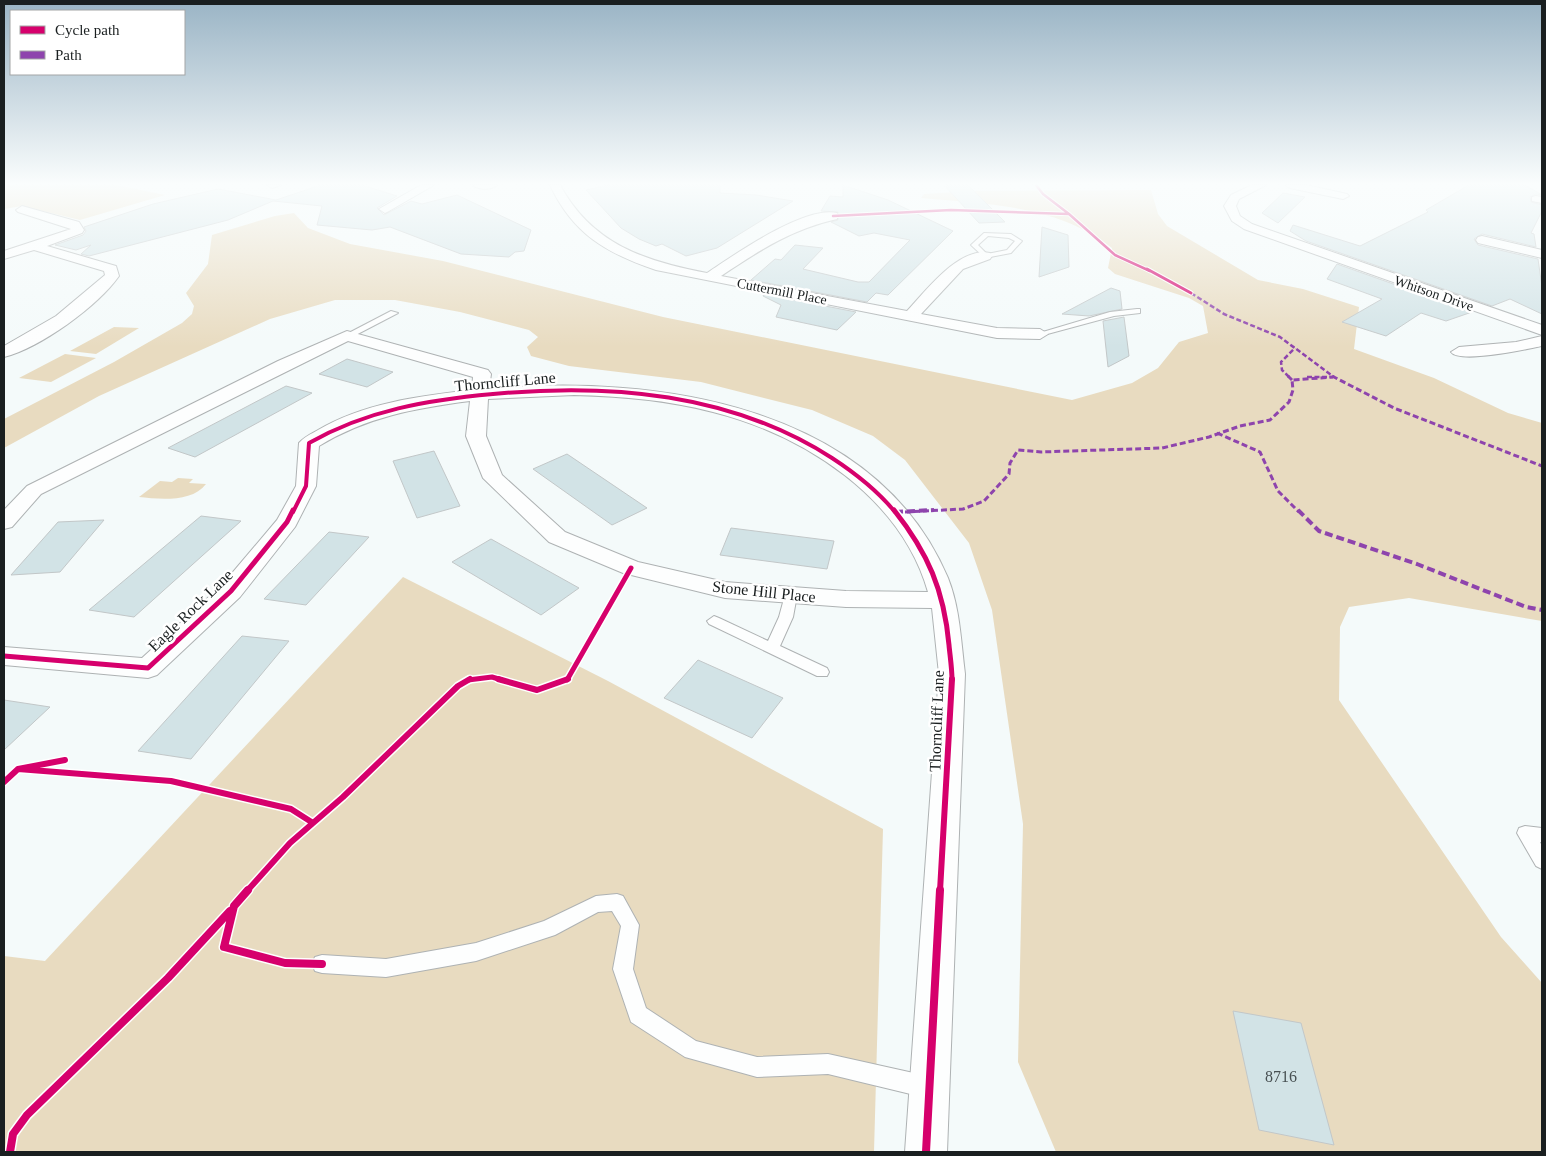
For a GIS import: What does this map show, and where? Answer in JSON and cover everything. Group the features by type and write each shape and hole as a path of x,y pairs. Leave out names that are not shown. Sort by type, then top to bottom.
{"street":[{"path":"4,255 53,239"},
{"name":"Cuttermill Place","path":"598,239 603,243 650,262 710,277 997,333 1040,334"},
{"path":"710,277 770,239"},
{"name":"Whitson Drive","path":"1278,239 1542,330"},
{"path":"1482,240 1542,254"},
{"path":"4,352 24,344 88,300 112,276 111,269 34,246"},
{"path":"910,316 961,264 985,256"},
{"path":"4,522 34,490 284,365 347,336 482,374 479,394"},
{"path":"1459,352 1516,347 1542,341"},
{"name":"Thorncliff Lane","path":"309,443 334,427 364,415 436,399 550,388 643,393 706,405 754,420 792,435 841,463 882,497 895,512 928,564 943,600 952,674 931,1088 926,1152"},
{"name":"Stone Hill Place","path":"479,394 476,436 492,478 557,537 640,570 724,590 846,599 943,600"},
{"name":"Eagle Rock Lane","path":"4,656 148,668 231,591 287,522 306,486 309,443"}],"lane":[{"path":"981,239 974,245 985,256 1009,252 1019,241 1016,239"},
{"path":"1040,334 1113,314 1137,310"},
{"path":"347,336 394,312"},
{"path":"772,648 786,617 791,595"},
{"path":"714,621 822,672"},
{"path":"1542,835 1525,833 1542,861"},
{"path":"322,964 386,968 476,952 548,930 596,904 617,902 630,925 624,969 638,1015 692,1050 757,1067 828,1064 931,1088"}],"shaded area":[{"path":"211,239 337,239 350,244 443,261 663,317 1072,400 1132,383 1158,368 1179,342 1208,333 1203,306 1189,298 1115,274 1108,268 1112,248 1098,239 1189,239 1258,280 1303,289 1359,307 1354,349 1434,378 1508,413 1542,423 1542,621 1409,598 1349,607 1340,627 1339,700 1501,937 1542,983 1542,1152 1056,1152 1018,1062 1023,824 992,610 969,543 905,460 873,436 812,410 701,382 569,366 531,356 527,347 538,337 529,330 460,312 395,300 335,300 270,319 99,396 4,448 4,419 114,362 182,323 192,314 194,306 186,293 208,264"},
{"path":"114,327 139,328 96,354 70,351"},
{"path":"65,354 96,358 51,382 19,378"},
{"path":"178,478 193,479 189,483 206,484 200,490 184,497 165,499 139,497 160,481 172,482"},
{"path":"403,577 608,681 883,829 874,1152 4,1152 4,956 45,961"}],"building":[{"path":"72,239 155,239 89,256 81,254 91,245 76,250 55,245"},
{"path":"421,239 528,239 524,251 515,252 509,257 461,254"},
{"path":"639,239 732,239 717,248 686,256 662,244 656,246"},
{"path":"905,239 945,239 888,295 876,293 867,302 751,280 775,259 781,260 795,245 823,248 803,269 858,282 869,282 910,240"},
{"path":"1041,239 1068,239 1069,267 1039,277"},
{"path":"1303,239 1337,239 1360,246 1374,239 1474,239 1478,245 1538,259 1542,287 1542,314 1510,299 1492,306"},
{"path":"1503,239 1535,239 1536,247"},
{"path":"1337,264 1472,312 1446,321 1421,313 1386,336 1342,322 1382,299 1327,279"},
{"path":"1111,288 1120,291 1122,309 1089,316 1062,314"},
{"path":"764,294 856,312 837,330 776,317 781,305 763,296"},
{"path":"1124,317 1129,356 1108,367 1103,321"},
{"path":"347,359 393,372 367,387 319,374"},
{"path":"286,386 312,393 195,457 168,448"},
{"path":"434,451 460,506 417,518 393,461"},
{"path":"567,454 647,508 612,525 533,469"},
{"path":"201,516 241,521 134,617 89,610"},
{"path":"104,520 60,572 11,575 58,522"},
{"path":"731,528 834,541 827,569 720,555"},
{"path":"329,532 369,537 306,605 264,599"},
{"path":"491,539 579,588 541,615 452,562"},
{"path":"242,636 289,641 191,759 138,751"},
{"path":"698,660 783,698 752,738 664,698"},
{"path":"4,700 50,707 4,750"},
{"path":"1233,1011 1301,1023 1334,1145 1259,1130"}],"marked path":[{"path":"1191,293 1224,314 1280,337 1333,377 1394,408 1542,466"},
{"path":"1292,380 1282,370 1281,362 1295,348"},
{"path":"895,512 963,509 984,501 1009,474 1010,463 1018,450 1041,452 1162,448 1209,437 1240,426 1270,420 1289,402 1293,390 1292,380 1310,377 1333,377"},
{"path":"1217,433 1260,452 1278,491 1319,531 1417,564 1526,607 1542,610"}],"cycle path":[{"path":"1097,239 1115,255 1153,272 1191,293"},
{"path":"4,656 148,668 231,591 287,522 306,486 309,443 329,431 350,422 391,408 478,395 525,391 574,389 622,391 671,397 719,407 765,422 808,443 849,469 891,507 911,533 931,566 945,611 952,674 926,1152"},
{"path":"322,964 285,963 224,947 234,906 290,843 343,797 458,686 471,678 492,677 537,690 567,680 631,568"},
{"path":"4,782 18,769 65,760"},
{"path":"18,769 171,781 291,809 313,823"},
{"path":"10,1152 13,1134 27,1115 168,978 230,911"}]}
